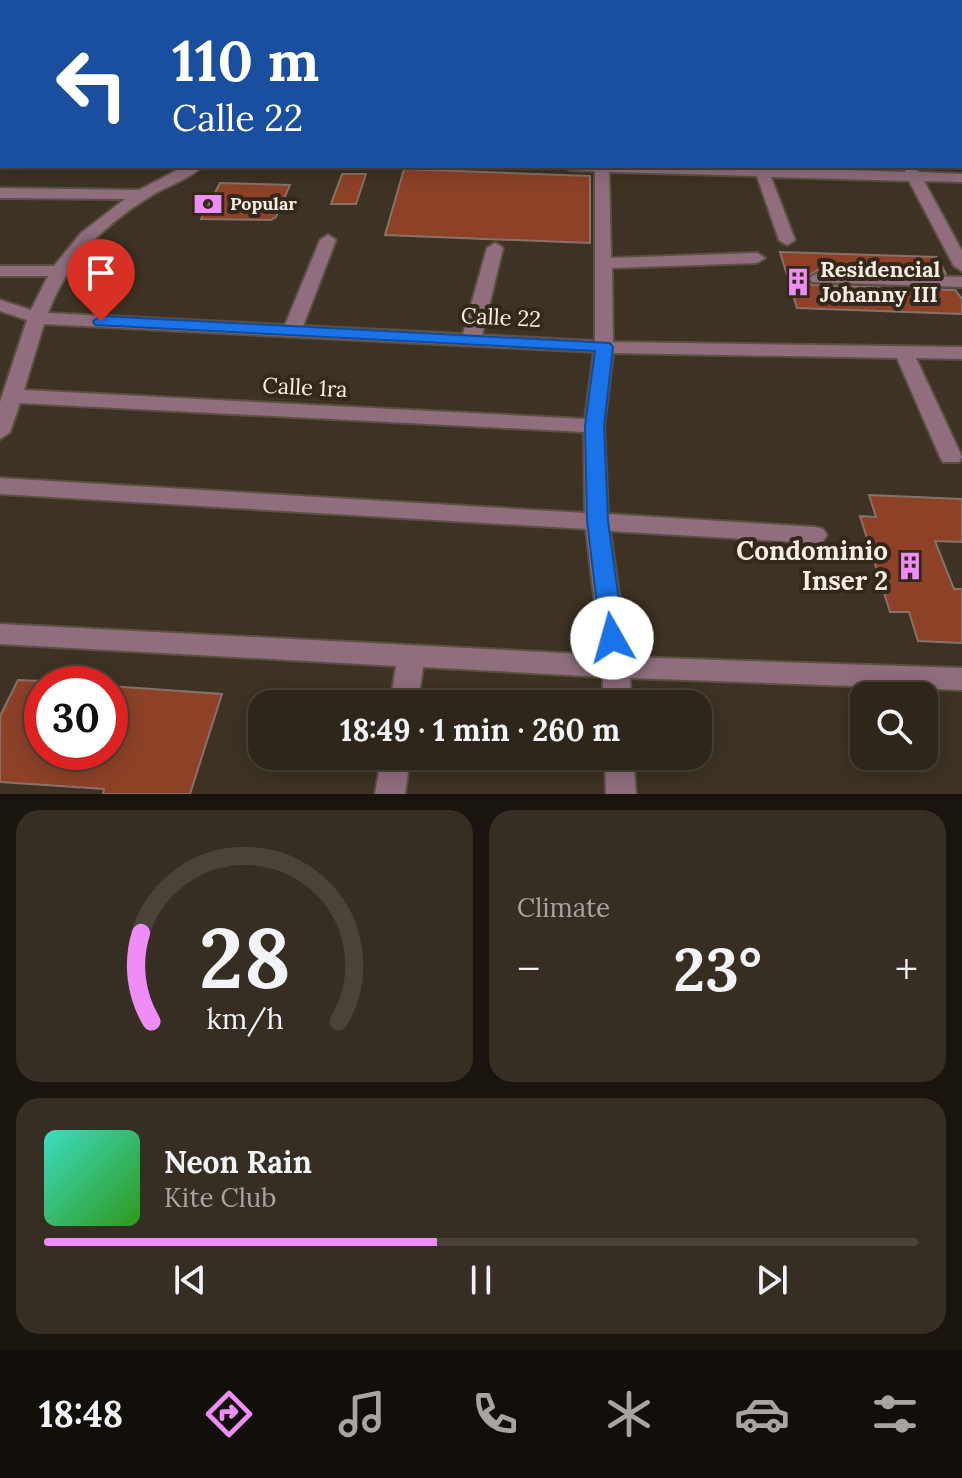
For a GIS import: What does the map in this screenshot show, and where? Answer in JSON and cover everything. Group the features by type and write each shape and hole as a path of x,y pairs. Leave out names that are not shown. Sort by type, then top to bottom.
{"street":[{"path":"0,432 37,318 58,271 104,222 142,195 192,168"},
{"path":"602,168 604,347 594,426 597,521 617,690"},
{"path":"642,168 912,171 962,178"},
{"path":"762,171 787,240"},
{"path":"912,171 962,266"},
{"path":"0,193 142,195"},
{"path":"292,331 328,240"},
{"path":"471,340 495,248"},
{"path":"603,263 757,258"},
{"path":"0,271 58,271"},
{"path":"818,278 962,282"},
{"name":"Calle 22","path":"0,305 37,318 604,347 962,353"},
{"path":"904,352 951,457"},
{"name":"Calle 1ra","path":"13,396 594,426"},
{"path":"0,486 815,535"},
{"path":"0,634 616,667 962,679"},
{"path":"406,690 411,655"},
{"path":"390,794 394,770"},
{"path":"620,770 621,794"}],"building":[{"path":"404,169 590,176 590,243 385,235"},
{"path":"342,174 366,174 356,204 331,204"},
{"path":"220,183 290,185 276,217 271,220 201,219"},
{"name":"Residencial Johanny III","path":"780,252 937,257 946,274 818,270 806,277 812,285 955,290 962,299 962,314 797,308"},
{"name":"Condominio Inser 2","path":"869,495 962,499 962,542 935,541 954,589 962,589 962,643 918,641 909,612 890,612 860,516 876,517"},
{"path":"18,680 24,680 24,770 128,770 128,687 222,694 190,794 103,794 104,789 0,782 0,716"}],"place":[{"name":"Popular","path":"208,204"},
{"name":"Residencial Johanny III","path":"798,282"},
{"name":"Condominio Inser 2","path":"910,566"}],"route":[{"path":"101,321 604,347 594,426 597,521 612,638"}]}
